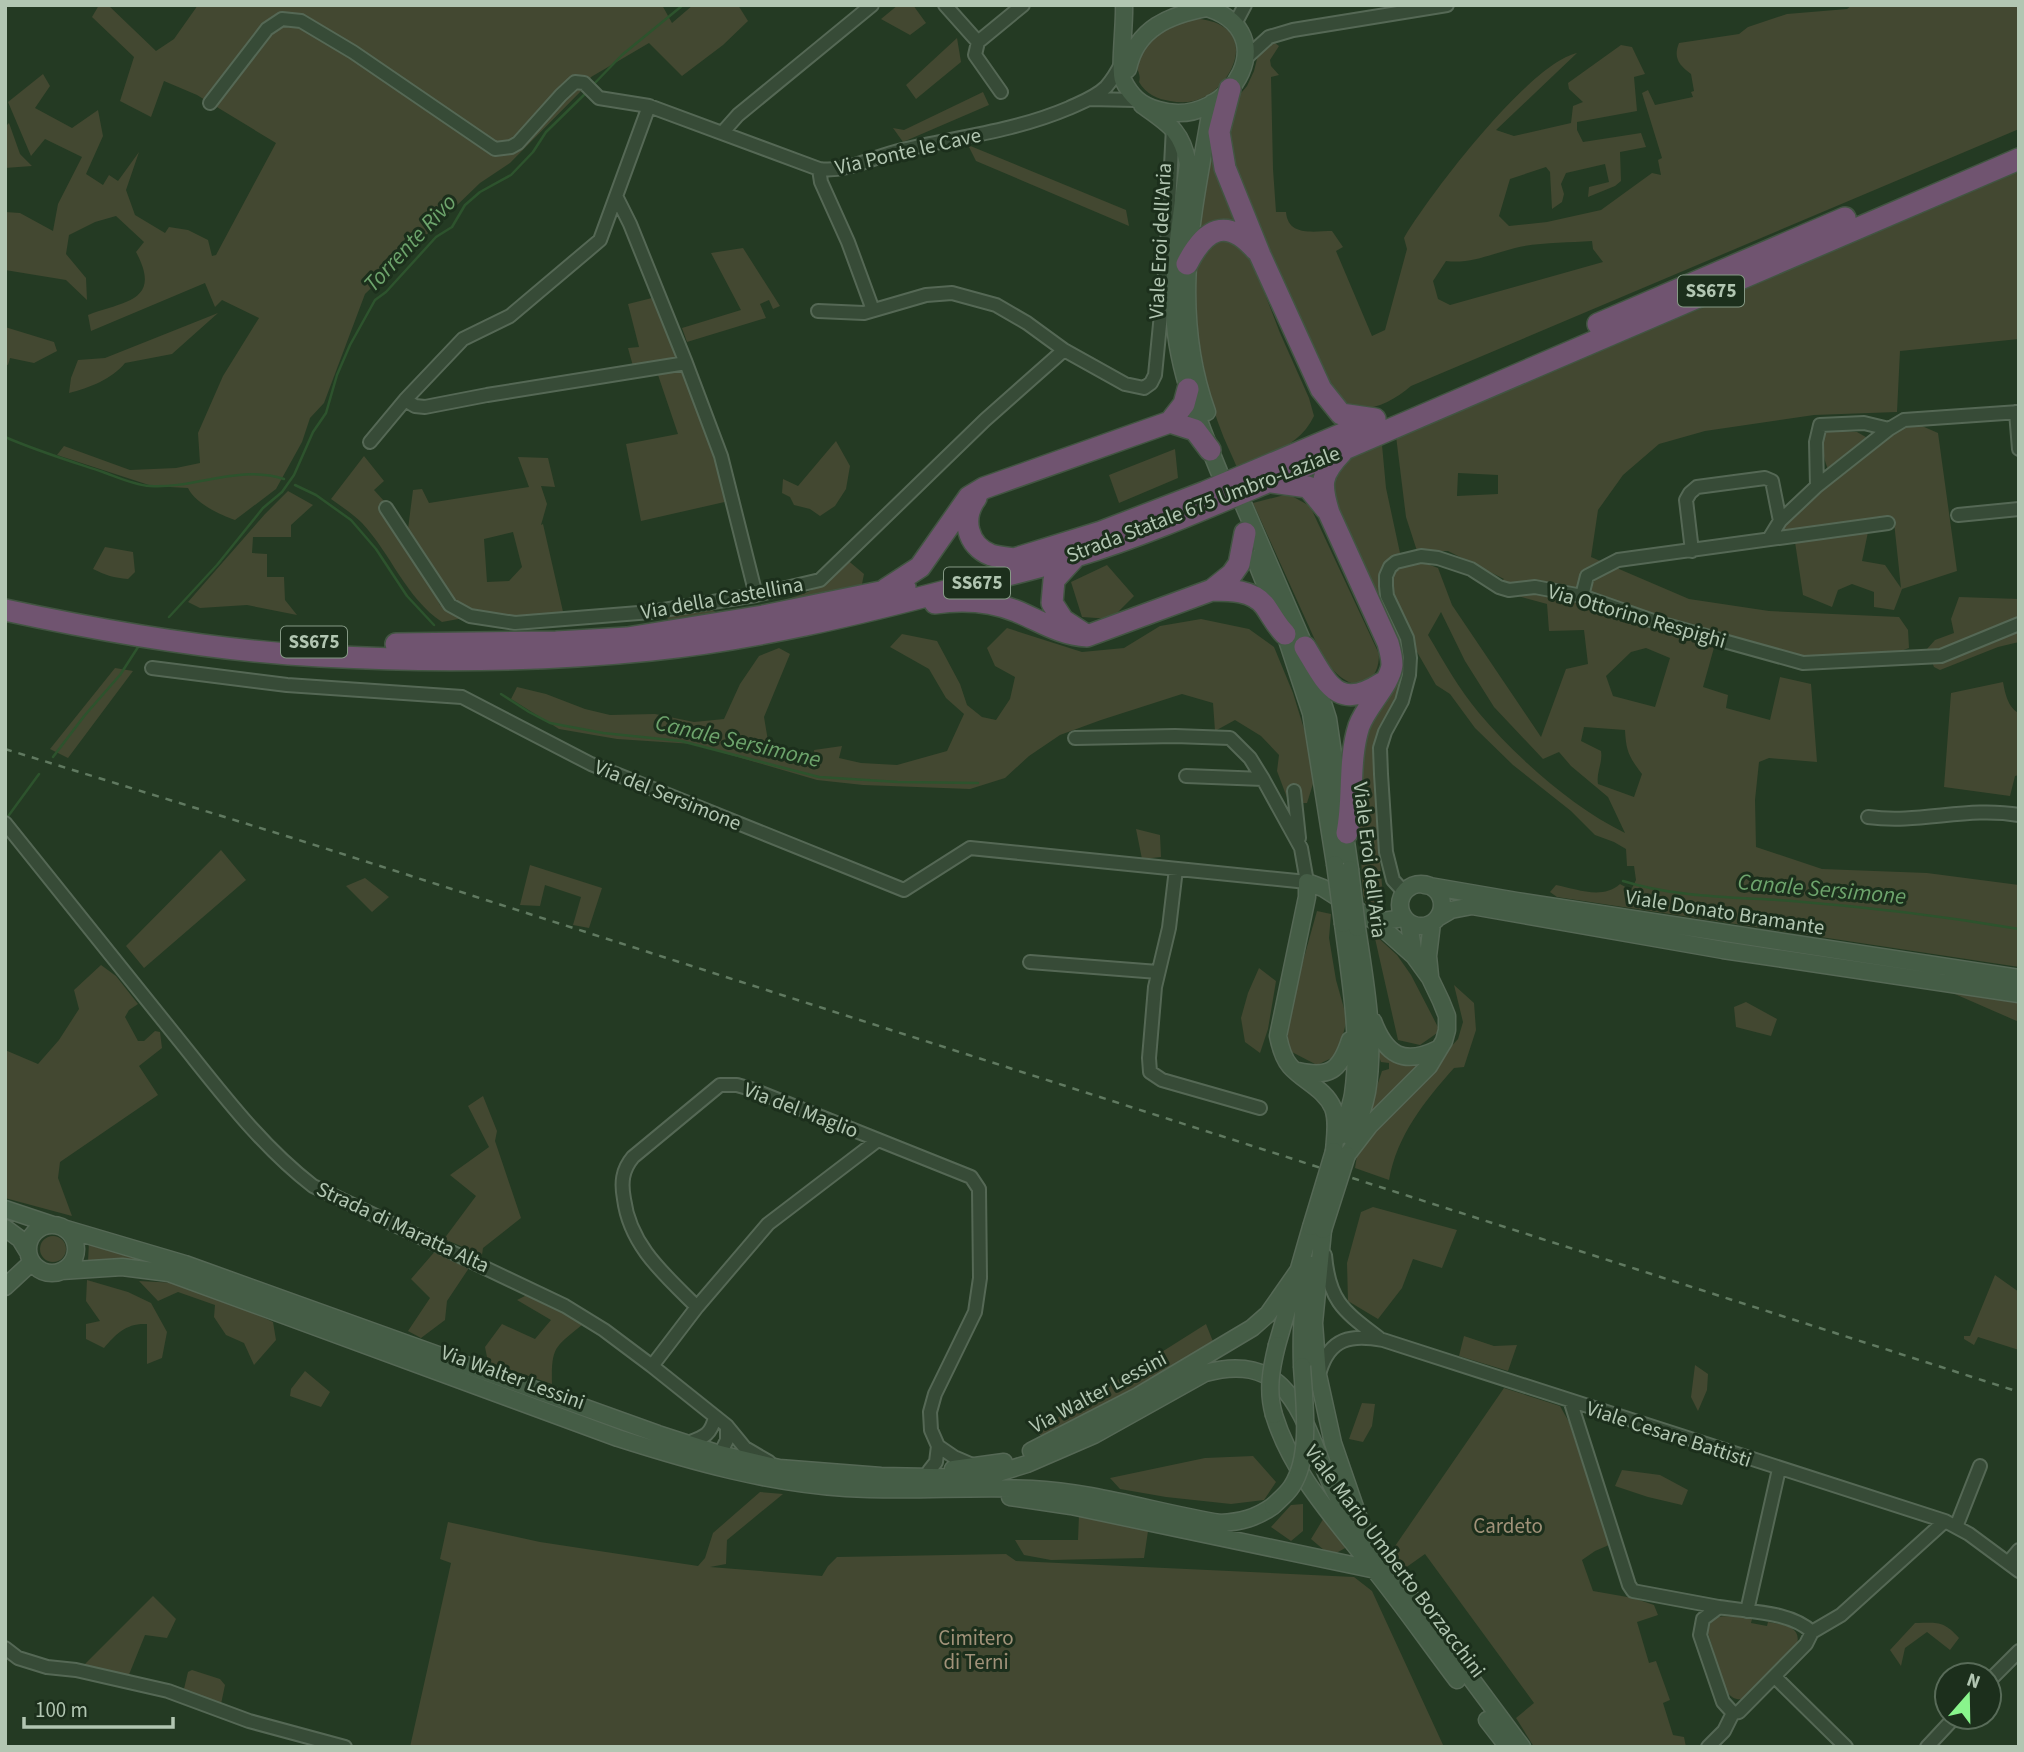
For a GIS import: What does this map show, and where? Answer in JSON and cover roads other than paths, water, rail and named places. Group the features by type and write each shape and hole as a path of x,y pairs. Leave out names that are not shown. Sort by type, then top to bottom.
{"highway":[{"path":"1230,89 1221,118 1220,146 1225,168 1260,255 1321,389 1341,414 1377,427"},
{"name":"Strada Statale 675 Umbro-Laziale","path":"5,610 217,646 318,656 427,660 558,657 652,650 763,633 878,601 1101,532 1298,453 1377,427 2019,144"},
{"name":"Strada Statale 675 Umbro-Laziale","path":"1404,415 2019,159"},
{"path":"1187,264 1203,238 1212,232 1222,231 1242,236 1260,255"},
{"path":"1188,388 1184,404 1170,422 984,488 969,497 920,567 878,601 899,610 948,601 985,602 1015,611 1073,635 1087,636 1212,590 1239,564 1245,533"},
{"path":"1298,453 1321,427 1324,411 1321,389"},
{"path":"1170,422 1195,430 1210,450"},
{"name":"Strada Statale 675 Umbro-Laziale","path":"5,597 215,632 319,642 422,645 627,638 878,601 1076,556 1151,529 1345,449 1377,427"},
{"path":"1345,449 1330,465 1322,480 1323,494 1388,643 1392,665 1367,708 1355,743 1351,814 1346,833"},
{"path":"1270,481 1297,483 1308,487 1329,513"},
{"path":"984,488 972,502 966,518 968,530 973,541 982,550 992,555 1014,559"},
{"path":"1076,556 1054,580 1052,603 1063,620 1087,636"},
{"path":"1212,590 1231,590 1255,597 1264,604 1273,622 1285,634"},
{"path":"1305,647 1332,688 1342,694 1366,694 1384,682"}],"main road":[{"path":"1124,5 1122,75 1136,98 1173,127"},
{"path":"1124,46 1142,24 1158,12 1180,5"},
{"path":"1202,7 1238,28 1247,57 1242,72 1230,89 1212,103 1196,111 1169,113 1136,98 1129,64 1139,41 1162,22 1202,7"},
{"name":"Viale Eroi dell'Aria","path":"1173,127 1184,146 1188,164 1174,306 1178,341 1188,388 1210,450 1225,472 1194,366 1188,326 1187,264 1212,103"},
{"name":"Viale Eroi dell'Aria","path":"1340,1153 1367,1092 1368,1007 1360,921 1342,866 1311,713 1285,634 1245,533 1239,508 1305,647 1328,719 1346,833 1342,866"},
{"path":"1307,882 1323,888 1360,921 1414,956 1430,978 1447,1016 1447,1031 1429,1066 1340,1153 1333,1108 1327,1098 1289,1066 1280,1048 1278,1036 1307,897 1307,882"},
{"path":"1424,885 1431,887 1440,897 1442,904 1435,920 1427,956 1430,978"},
{"name":"Viale Donato Bramante","path":"1360,921 1382,913 1413,886 1424,885 2019,978"},
{"path":"1402,896 1399,906 1406,921 1414,956"},
{"name":"Viale Donato Bramante","path":"1360,921 1406,921 1421,927 1463,906 1472,906 1723,950 2019,994"},
{"name":"Viale Eroi dell'Aria","path":"1317,1229 1340,1153 1353,1095 1353,1028 1360,921"},
{"path":"1368,1007 1380,1040 1391,1052 1409,1059 1420,1058 1440,1048"},
{"path":"1295,1070 1316,1075 1334,1070 1344,1058 1353,1028"},
{"name":"Via Walter Lessini","path":"5,1209 185,1264 720,1454 779,1468 881,1476 982,1478 1027,1464 1094,1435 1205,1373 1239,1368 1265,1375 1289,1392 1337,1495 1365,1536"},
{"path":"5,1228 20,1239 30,1257 45,1272 61,1271 72,1261 75,1254 74,1239 59,1227 48,1225 35,1232 31,1238 30,1257 5,1287"},
{"name":"Viale Mario Umberto Borzacchini","path":"1317,1229 1314,1323 1318,1375 1333,1443 1365,1536 1522,1747"},
{"name":"Via Walter Lessini","path":"61,1271 122,1267 169,1273 593,1429 680,1458 770,1479 845,1488 1033,1489 1103,1499 1220,1523 1252,1518 1273,1506 1292,1486 1301,1463 1305,1425 1301,1330 1314,1274"},
{"name":"Viale Mario Umberto Borzacchini","path":"1314,1274 1277,1345 1270,1384 1271,1404 1281,1439 1316,1496 1376,1570 1508,1747"},
{"name":"Via Walter Lessini","path":"881,1476 977,1467 1018,1458 1138,1396 1252,1328 1314,1274"},
{"name":"Via Walter Lessini","path":"959,1490 1071,1506 1376,1570"}],"street":[{"path":"722,133 738,115 872,5"},
{"path":"945,5 978,42"},
{"path":"1001,92 975,55 978,42 1023,5"},
{"path":"1245,5 1238,28 1269,37 1341,21 1447,5"},
{"name":"Via Ponte le Cave","path":"210,103 267,29 282,19 301,21 326,34 495,149 511,147 518,143 575,82 593,92 649,106 819,169 842,169 894,152 1009,129 1052,115 1089,99 1106,87 1121,64"},
{"path":"1247,57 1269,37"},
{"name":"Via Ponte le Cave","path":"1089,99 1136,98"},
{"path":"370,442 405,400 463,339 510,316 600,240 649,106"},
{"path":"818,311 864,313 926,295 952,293 996,305 1027,323 1064,351 1125,384 1144,388 1151,383 1155,375 1166,263 1173,127"},
{"path":"819,169 821,181 848,242 873,310"},
{"path":"617,198 686,363 721,456 756,595"},
{"name":"Via della Castellina","path":"386,508 450,606 470,616 515,623 651,612 756,595 820,580 985,420 1064,351"},
{"path":"405,400 415,406 425,407 686,363"},
{"path":"1769,540 1780,521 1818,486 1904,420 2017,412 2019,449"},
{"path":"1818,486 1815,442 1820,425 1864,423 1889,429"},
{"path":"1692,551 1686,500 1697,487 1766,478 1772,481 1780,521"},
{"path":"1958,515 2019,509"},
{"path":"1582,596 1587,576 1618,560 1888,523"},
{"name":"Via Ottorino Respighi","path":"1402,896 1393,880 1386,852 1380,748 1385,732 1402,701 1409,675 1407,638 1387,596 1386,576 1396,562 1421,556 1438,558 1471,569 1509,590 1535,587 1582,596 1659,623 1803,663 1941,656 2019,624"},
{"name":"Via del Sersimone","path":"152,668 287,685 462,697 591,764 904,890 970,848 1307,882"},
{"path":"1075,738 1230,738 1250,758 1300,846"},
{"path":"1186,776 1263,779"},
{"path":"1294,791 1307,882"},
{"path":"1868,817 1915,819 1981,810 2019,815"},
{"name":"Strada di Maratta Alta","path":"5,823 203,1069 282,1162 313,1186 565,1306 652,1366 727,1426 745,1448 779,1468"},
{"path":"1176,869 1169,929 1158,972 1150,1072 1162,1080 1260,1108"},
{"path":"1030,962 1158,972"},
{"name":"Via del Maglio","path":"697,1307 659,1269 635,1237 630,1226 622,1186 624,1170 633,1157 720,1085 751,1088 971,1177 979,1189 980,1278 975,1312 934,1394 930,1412 931,1430 938,1446"},
{"name":"Via del Maglio","path":"652,1366 697,1307 768,1224 878,1140"},
{"name":"Viale Cesare Battisti","path":"1314,1274 1347,1313 1383,1340"},
{"name":"Viale Cesare Battisti","path":"1318,1375 1325,1355 1342,1341 1365,1337 1383,1340 1951,1524 2014,1567"},
{"path":"1571,1402 1633,1591 1791,1619 1805,1625 1812,1632"},
{"path":"1581,1434 1584,1421 1592,1409"},
{"path":"688,1443 702,1438 713,1429 715,1417"},
{"path":"680,1458 720,1454 727,1440 727,1426"},
{"path":"929,1471 936,1462 938,1446 977,1467"},
{"path":"1708,1747 1724,1731 1733,1713 1743,1709 1775,1677 1806,1644 1812,1632 1840,1615 1951,1524 1980,1466"},
{"path":"1747,1611 1779,1469"},
{"path":"2014,1567 2019,1550"},
{"path":"1689,1602 1695,1607 1700,1635 1723,1702 1733,1713"},
{"path":"1700,1626 1703,1619 1719,1607"},
{"path":"5,1648 18,1658 47,1667 76,1670 168,1692 250,1721 345,1747"},
{"path":"2003,1667 2019,1651"},
{"path":"1775,1677 1846,1747"},
{"path":"1927,1747 1942,1731"}],"waterway":[{"name":"Torrente Rivo","path":"591,87 622,55 683,5"},
{"name":"Torrente Rivo","path":"169,617 217,565 263,508 282,492 294,475 313,432 326,413 337,375 350,345 375,300 386,292 436,237 452,227 465,205 480,192 511,175 533,152 546,132 587,92"},
{"name":"Canale Sersimone","path":"5,437 144,485 167,486 250,474 284,479"},
{"name":"Canale Sersimone","path":"295,485 316,495 351,520 376,549 407,596 434,625"},
{"name":"Torrente Rivo","path":"53,757 120,675 140,644"},
{"name":"Canale Sersimone","path":"501,694 550,723 603,733 681,741 819,777 978,783"},
{"name":"Torrente Rivo","path":"9,815 39,774"},
{"name":"Canale Sersimone","path":"1623,881 1685,894 1877,909 2019,929"}],"railway":[{"path":"5,749 299,840 2019,1392"}],"park label":[{"name":"Cardeto","path":"1508,1526"},
{"name":"Cimitero di Terni","path":"976,1650"}]}
